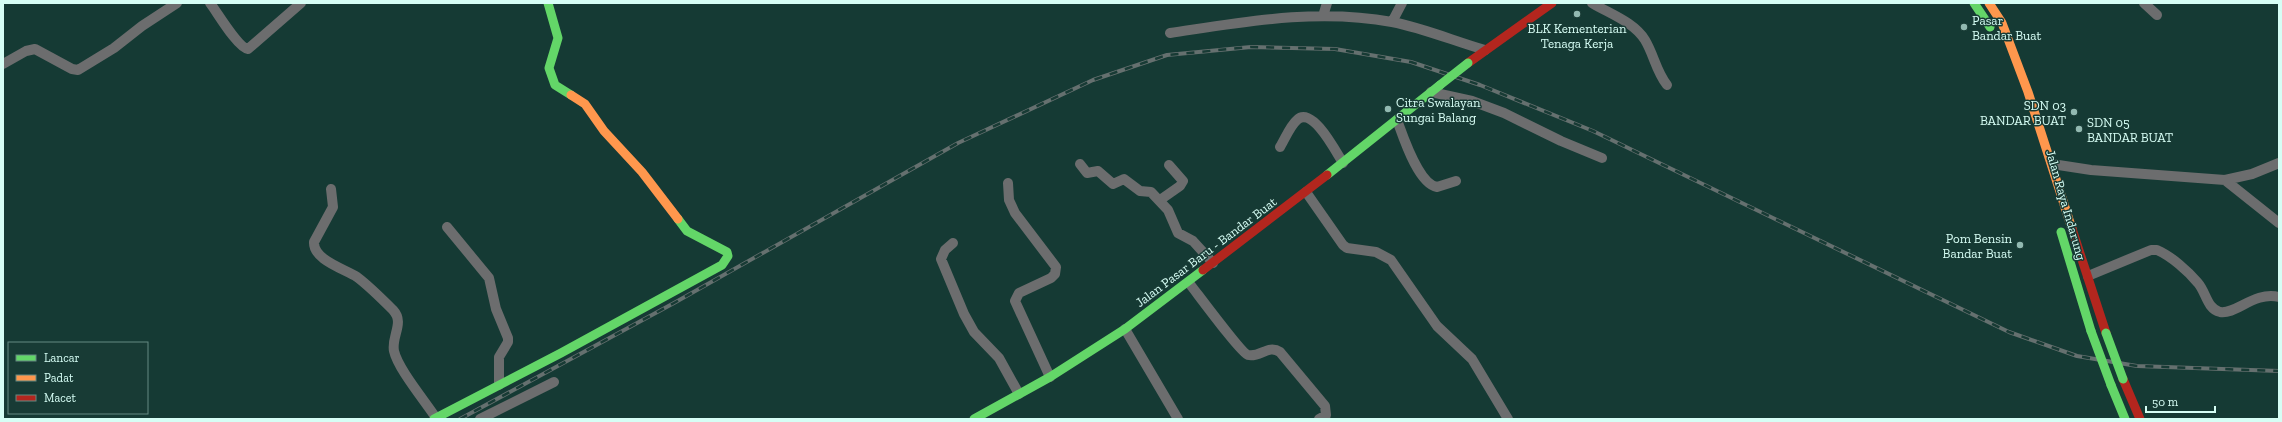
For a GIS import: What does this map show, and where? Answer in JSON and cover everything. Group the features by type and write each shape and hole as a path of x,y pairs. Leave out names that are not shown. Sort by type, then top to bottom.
{"main road":[{"path":"435,418 722,265 728,256 727,252 714,243 687,231 642,172 604,131 584,104 555,85 549,68 558,38 557,29 548,3"},
{"name":"Jalan Pasar Baru - Bandar Buat","path":"974,419 1050,377 1125,329 1189,283 1468,63 1552,3"},
{"path":"1974,3 1996,35"},
{"name":"Jalan Raya Indarung","path":"1989,3 2002,23 2012,49 2052,164 2106,333 2140,419"},
{"path":"2001,49 2017,90"},
{"name":"Jalan Raya Indarung","path":"2031,135 2050,193"},
{"name":"Jalan Raya Indarung","path":"2058,221 2091,331 2125,419"},
{"path":"2079,294 2092,289"}],"street":[{"path":"3,64 26,51 35,49 72,69 78,70 114,48 142,26 177,3"},
{"path":"210,3 245,49 248,49 301,3"},
{"path":"1323,16 1327,3"},
{"path":"1392,22 1402,3"},
{"path":"1592,3 1628,23 1638,32 1644,39 1660,77 1667,85"},
{"path":"2144,3 2157,15"},
{"path":"1170,33 1265,18 1323,16 1392,22 1485,50"},
{"path":"1431,92 1472,101 1504,113 1561,141 1602,158"},
{"path":"1280,147 1296,120 1304,116 1310,118 1325,136 1342,163"},
{"path":"1397,120 1410,154 1429,184 1437,187 1456,181"},
{"path":"2052,164 2091,170 2225,180 2252,174 2279,163"},
{"path":"1080,164 1086,173 1098,171 1113,184 1124,179 1140,191 1151,192 1160,200 1170,214 1178,233 1193,241 1213,263"},
{"path":"1160,200 1180,186 1184,181 1169,165"},
{"path":"2225,180 2279,224"},
{"path":"1008,183 1009,200 1015,213 1056,267 1055,274 1051,278 1020,293 1015,301 1050,377"},
{"path":"331,188 333,207 314,242 315,249 338,268 356,276 394,311 398,321 394,350 399,363 435,418"},
{"path":"1306,192 1343,245 1348,248 1376,252 1391,260 1437,326 1472,359 1508,419"},
{"path":"447,228 488,278 492,286 496,309 508,338 508,342 499,357 499,385"},
{"path":"953,243 944,250 941,259 949,279 974,332 998,358 1019,394"},
{"path":"2088,276 2157,250 2195,280 2213,308 2219,311 2231,310 2260,296 2279,297"},
{"path":"1189,283 1213,312 1236,344 1246,354 1253,355 1266,350 1275,349 1280,352 1325,406 1326,415 1319,419"},
{"path":"1125,329 1178,419"},
{"path":"480,419 554,382"}],"railway":[{"path":"460,419 674,303 958,143 1093,80 1167,55 1251,47 1335,49 1411,62 1480,85 1593,131 2009,332 2077,356 2137,366 2279,371"}],"traffic: fast":[{"path":"548,3 558,38 549,68 555,85 571,95"},
{"path":"1974,3 1990,27"},
{"path":"1440,85 1468,63"},
{"path":"1327,175 1440,85"},
{"path":"434,419 561,353 722,265 728,256 727,252 687,231 678,219"},
{"path":"2061,232 2091,331"},
{"path":"974,419 1050,377 1125,329 1203,270"},
{"path":"2091,331 2111,385"},
{"path":"2106,333 2123,379"},
{"path":"2111,385 2125,419"}],"traffic: slow":[{"path":"1989,3 2002,23 2028,92 2072,229"},
{"path":"571,95 585,104 604,131 642,172 678,219"}],"traffic: jam":[{"path":"1468,63 1552,3"},
{"path":"1203,270 1327,175"},
{"path":"2072,229 2106,333"},
{"path":"2123,379 2140,419"}],"place":[{"name":"BLK Kementerian Tenaga Kerja","path":"1577,14"},
{"name":"Pasar Bandar Buat","path":"1964,27"},
{"name":"Citra Swalayan Sungai Balang","path":"1388,109"},
{"name":"SDN 03 BANDAR BUAT","path":"2074,112"},
{"name":"SDN 05 BANDAR BUAT","path":"2079,129"},
{"name":"Pom Bensin Bandar Buat","path":"2020,245"}]}
